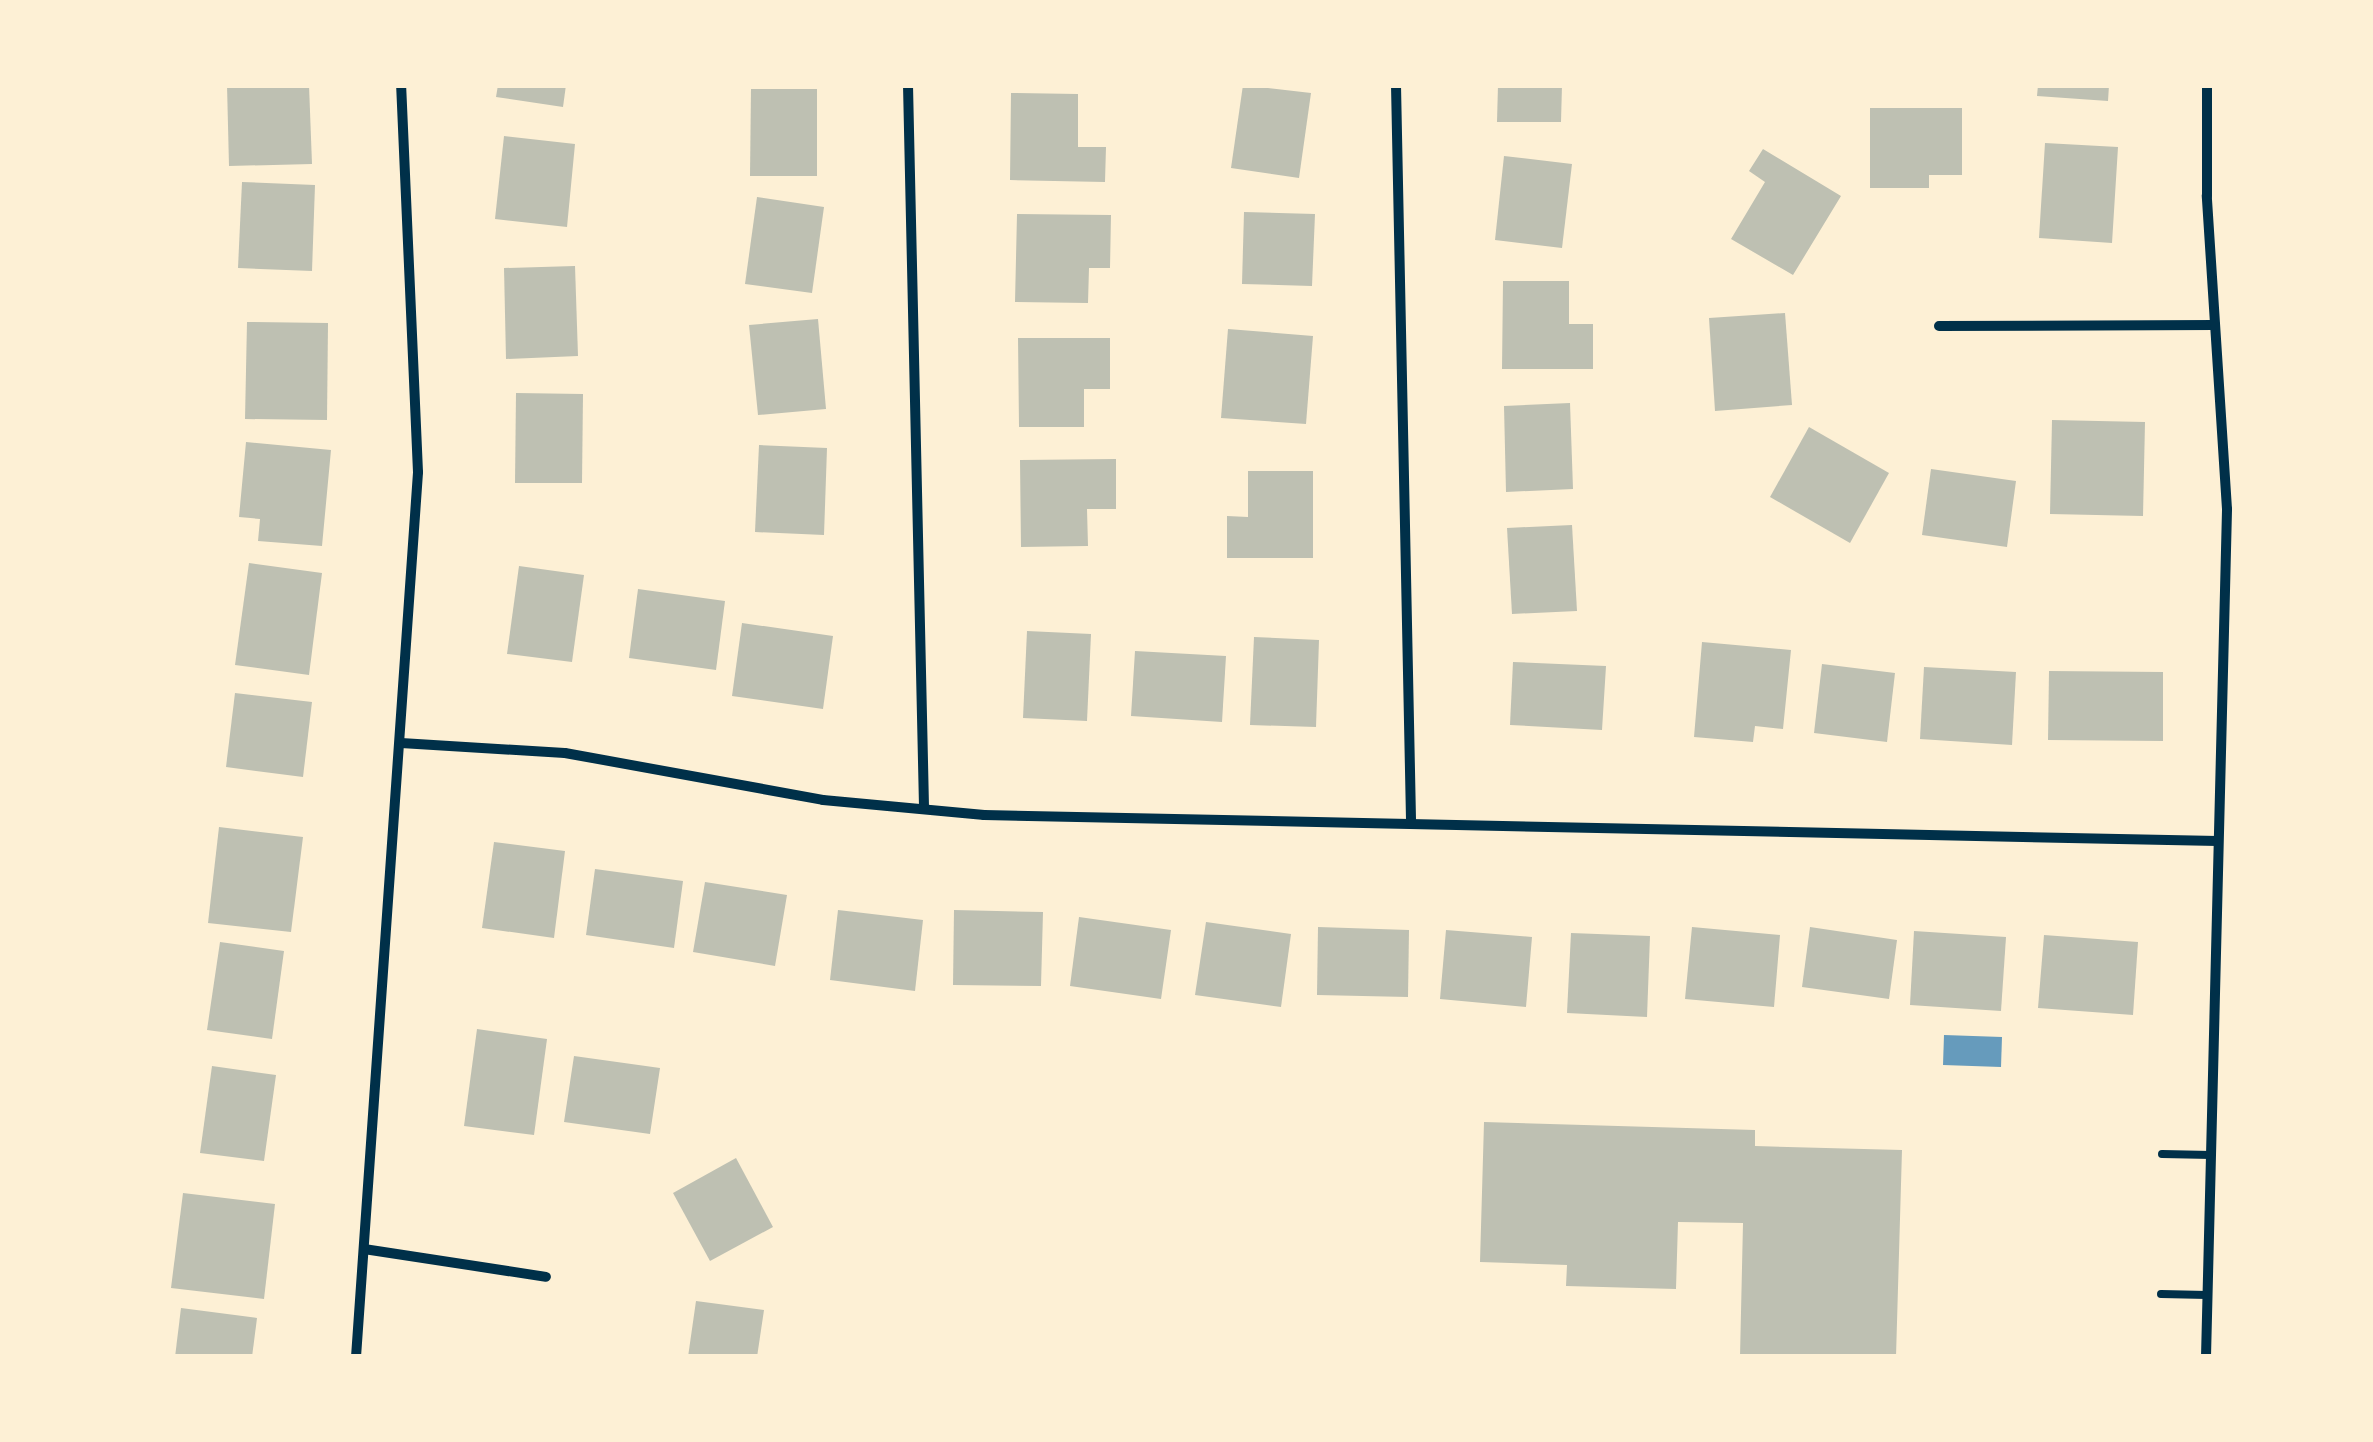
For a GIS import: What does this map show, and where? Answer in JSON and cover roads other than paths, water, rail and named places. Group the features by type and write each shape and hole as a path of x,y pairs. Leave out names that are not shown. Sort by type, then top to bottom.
{"street":[{"path":"356,1357 418,472 402,85"},
{"path":"908,85 924,805"},
{"path":"1396,85 1411,822"},
{"path":"2206,1357 2227,509 2215,325 2207,85"},
{"path":"1939,326 2215,325"},
{"path":"401,743 565,753 823,800 924,805 984,814 2218,840"},
{"path":"364,1249 546,1277"}],"lane":[{"path":"2162,1154 2210,1154"},
{"path":"2161,1294 2207,1295"}],"water":[{"path":"1944,1035 2002,1037 2001,1067 1943,1065"}]}
